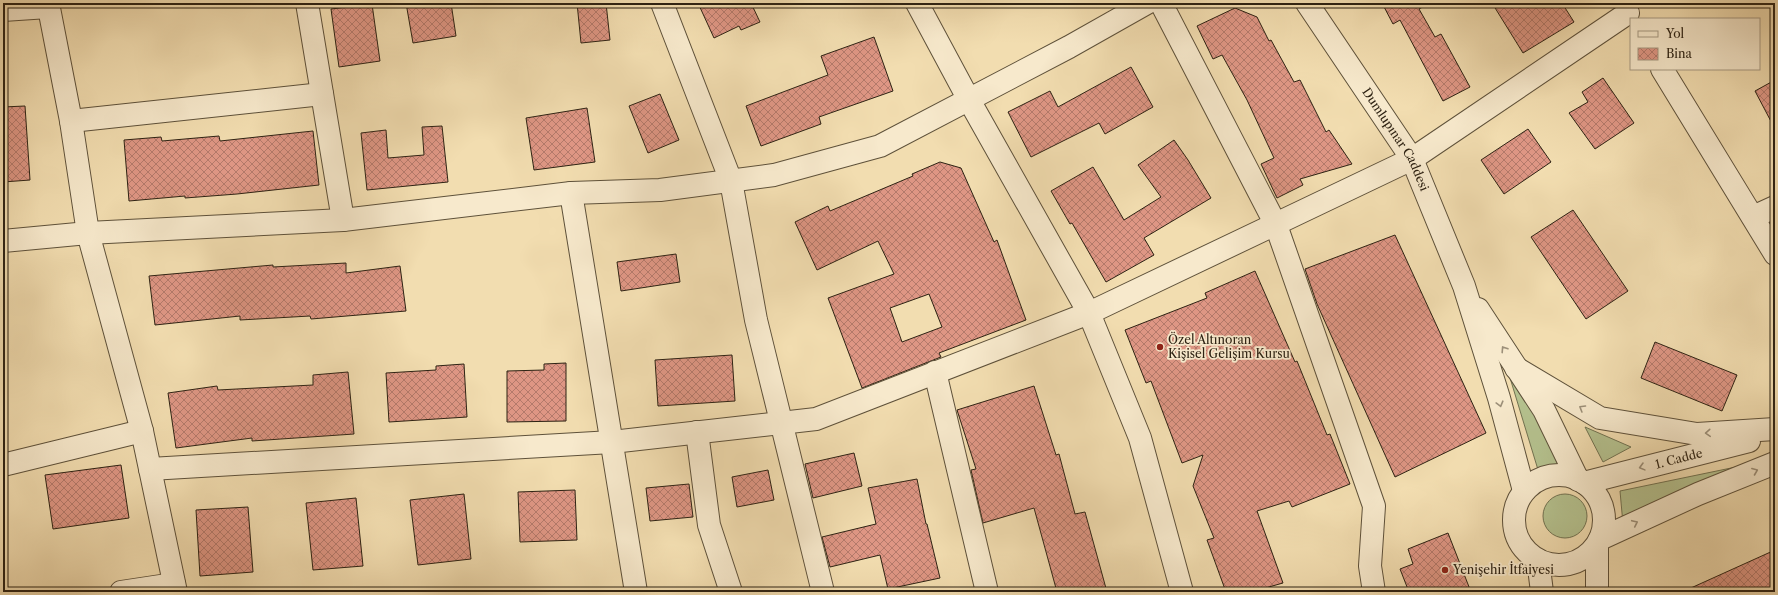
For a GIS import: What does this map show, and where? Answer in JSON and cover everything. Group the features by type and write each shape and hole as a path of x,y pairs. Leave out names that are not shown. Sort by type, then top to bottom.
{"street":[{"path":"307,3 343,220"},
{"path":"662,3 731,181 756,320 823,592"},
{"path":"917,3 968,100 1089,313 1140,438 1182,592"},
{"path":"3,241 88,233 343,220 571,194 660,190 774,175 880,146 1069,47 1147,3"},
{"path":"1161,3 1276,225 1374,506 1370,566 1374,592"},
{"name":"Dumlupınar Caddesi","path":"1307,3 1412,159 1464,286 1524,491"},
{"path":"3,10 48,5 71,121 88,233 142,431 175,588 121,592"},
{"path":"150,470 612,442 816,418 1089,313 1412,159 1627,12"},
{"path":"1663,70 1775,254"},
{"path":"71,121 322,94"},
{"path":"571,194 636,592"},
{"path":"1753,217 1775,207"},
{"name":"Dumlupınar Caddesi","path":"1464,286 1544,410 1581,481"},
{"path":"1516,368 1600,418 1697,434 1775,429"},
{"path":"936,372 987,592"},
{"path":"3,465 142,431"},
{"path":"697,432 709,525 731,592"},
{"name":"1. Cadde","path":"1581,481 1775,435"},
{"path":"1598,543 1698,494 1775,463"},
{"path":"1558,476 1572,477 1581,481 1595,492 1602,505 1605,519 1603,533 1598,543 1588,556 1563,566 1550,565 1538,560 1526,550 1518,537 1514,522 1516,507 1524,491 1545,478 1558,476"},
{"path":"1597,592 1598,543"},
{"path":"1538,560 1542,592"}],"green space":[{"path":"1507,368 1568,462 1539,473"},
{"path":"1585,427 1631,447 1603,462"},
{"path":"1736,467 1623,524 1620,491"},
{"path":"1565,494 1577,498 1583,504 1587,516 1583,528 1577,534 1565,538 1553,534 1547,528 1543,516 1547,504 1553,498"}],"building":[{"path":"406,3 451,3 456,36 413,43"},
{"path":"577,3 606,3 610,40 581,43"},
{"path":"698,3 751,3 760,22 741,30 739,26 714,38"},
{"path":"1382,3 1430,3 1419,9 1435,37 1441,34 1470,87 1443,101 1400,20 1393,24"},
{"path":"1492,3 1562,3 1574,22 1523,53"},
{"path":"372,4 380,61 339,67 331,9"},
{"path":"1235,8 1257,17 1269,41 1271,40 1294,82 1300,80 1326,132 1329,130 1352,164 1300,179 1303,185 1277,198 1261,164 1274,158 1247,100 1222,55 1213,59 1197,26"},
{"path":"874,37 893,91 819,117 821,124 761,146 746,106 828,75 821,56"},
{"path":"1131,67 1153,107 1105,134 1099,123 1031,157 1008,112 1050,91 1058,107"},
{"path":"1603,78 1634,123 1595,149 1569,113 1588,102 1582,92"},
{"path":"1775,80 1775,129 1755,91"},
{"path":"660,94 679,140 648,153 629,106"},
{"path":"25,106 30,180 3,182 3,107"},
{"path":"587,108 595,162 534,170 526,118"},
{"path":"442,126 448,182 367,190 361,133 386,130 388,158 424,155 422,127"},
{"path":"1528,129 1551,162 1504,194 1481,160"},
{"path":"313,131 319,185 237,194 185,198 185,196 129,201 124,140 161,137 162,141 219,136 220,141"},
{"path":"1174,140 1211,198 1144,238 1154,255 1106,282 1072,223 1070,224 1051,191 1093,167 1124,220 1161,197 1138,165"},
{"path":"940,162 961,168 994,242 997,240 1026,320 939,353 941,357 862,388 828,298 894,274 878,241 817,270 795,222 828,206 830,211 913,176 912,174","holes":["929,294 942,327 902,342 890,308"]},
{"path":"1573,210 1628,291 1586,319 1531,237"},
{"path":"1395,235 1486,433 1395,477 1317,304 1305,269"},
{"path":"676,254 680,282 621,291 617,262"},
{"path":"346,263 346,273 400,266 406,311 311,319 310,316 240,320 240,316 155,325 149,276 273,265 273,267"},
{"path":"1255,271 1295,362 1297,361 1327,435 1330,434 1350,484 1292,507 1289,501 1257,511 1283,583 1251,592 1226,592 1207,540 1214,538 1193,486 1203,455 1182,463 1151,381 1146,383 1125,330 1207,298 1205,293"},
{"path":"1655,342 1737,375 1722,411 1641,378"},
{"path":"732,355 735,401 658,406 655,360"},
{"path":"566,363 566,421 507,422 507,371 544,370 544,364"},
{"path":"464,364 467,417 389,422 386,373 436,370 436,366"},
{"path":"348,372 354,434 252,441 252,438 176,448 168,393 217,386 218,390 313,385 313,375"},
{"path":"1034,386 1056,455 1059,454 1075,514 1085,512 1107,592 1057,592 1034,508 983,523 971,470 976,469 957,410"},
{"path":"854,453 862,486 813,498 805,464"},
{"path":"121,465 129,518 53,529 45,475"},
{"path":"768,470 774,500 737,507 732,477"},
{"path":"917,479 926,524 940,578 888,589 880,555 830,567 822,537 876,524 868,488"},
{"path":"689,484 693,517 650,521 646,488"},
{"path":"575,490 577,540 520,542 518,492"},
{"path":"464,494 471,559 418,565 410,500"},
{"path":"356,498 363,566 313,570 306,503"},
{"path":"248,507 253,572 200,576 196,510"},
{"path":"1448,533 1471,592 1409,592 1400,569 1413,564 1408,549"},
{"path":"1775,550 1775,592 1682,592"}],"place":[{"name":"Özel Altınoran Kişisel Gelişim Kursu","path":"1160,347"},
{"name":"Yenişehir İtfaiyesi","path":"1445,570"}]}
